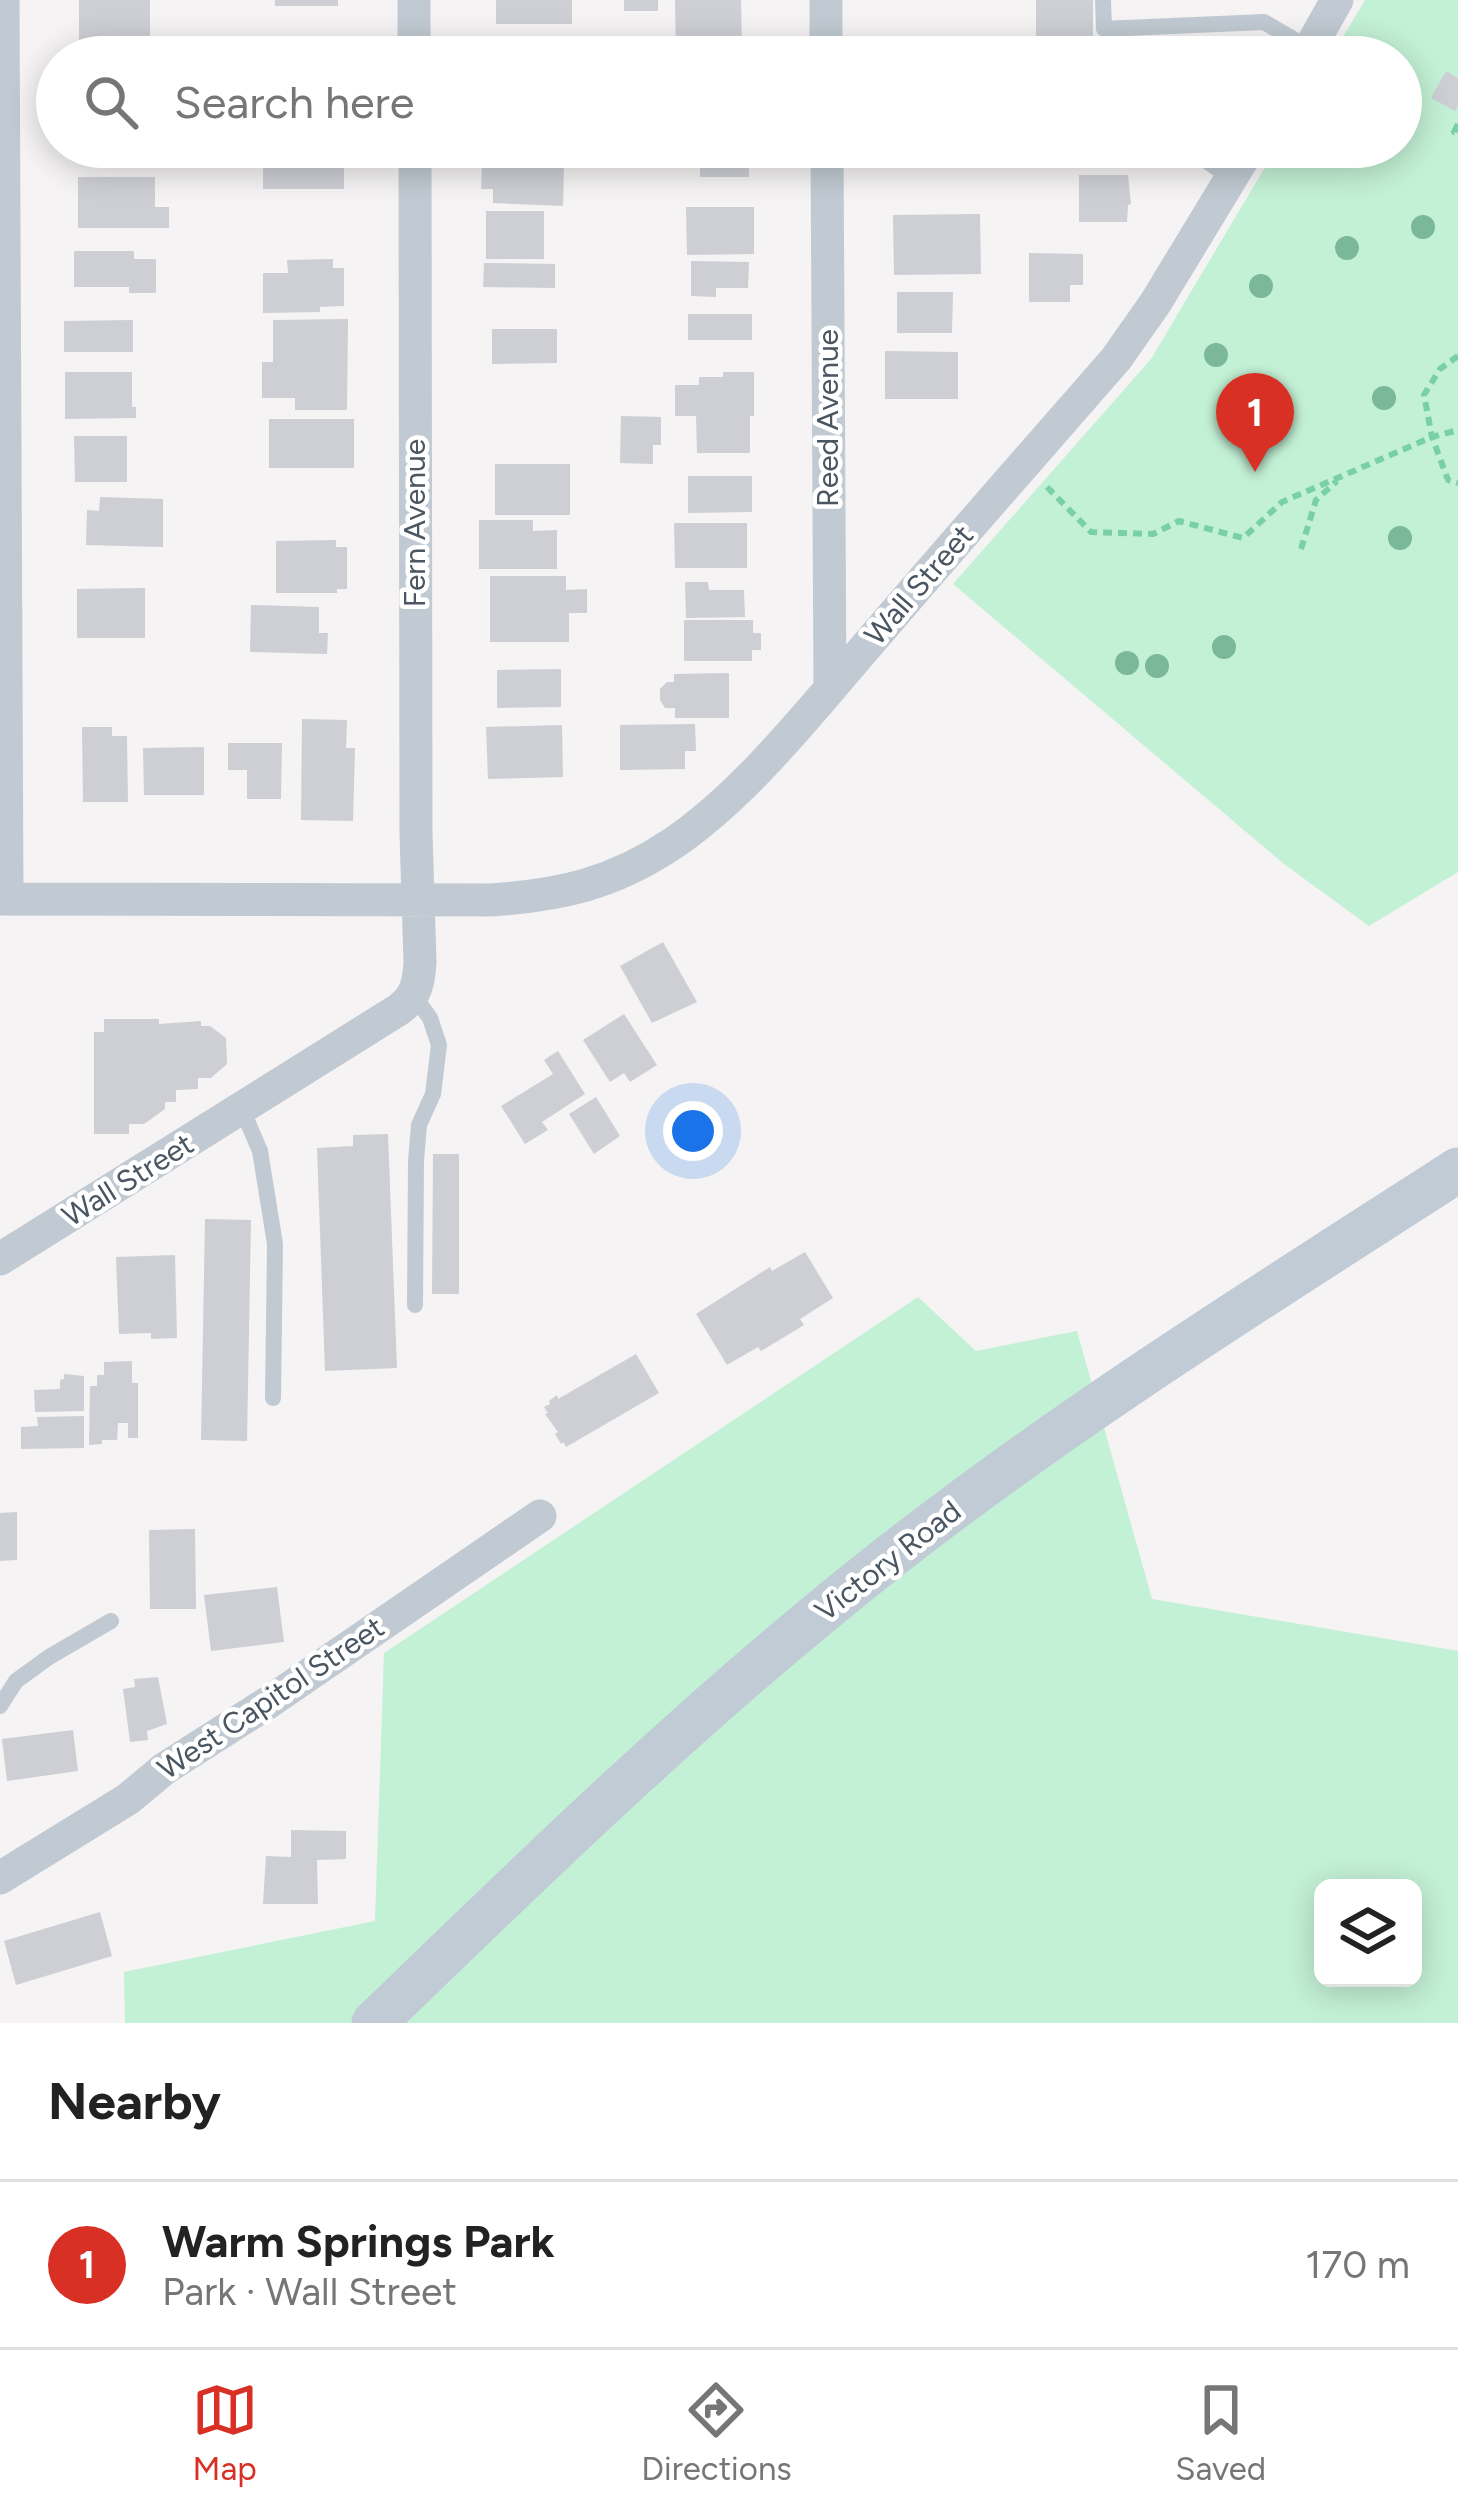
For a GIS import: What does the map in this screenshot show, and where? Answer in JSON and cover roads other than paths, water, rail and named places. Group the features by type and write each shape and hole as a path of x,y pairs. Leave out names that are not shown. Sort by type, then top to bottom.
{"main road":[{"name":"Victory Road","path":"374,2023 680,1733 885,1561 1100,1403 1458,1170"}],"street":[{"path":"4,0 4,899"},
{"path":"414,0 415,36"},
{"path":"826,0 826,36"},
{"path":"1317,36 1337,0"},
{"name":"Fern Avenue","path":"415,168 418,899"},
{"name":"Reed Avenue","path":"826,168 830,688"},
{"name":"Wall Street","path":"4,899 540,897 580,889 671,844 744,782 1116,359 1237,168"},
{"path":"414,996 420,962 418,899"},
{"name":"Wall Street","path":"0,1259 414,996"},
{"name":"West Capitol Street","path":"0,1878 128,1799 164,1769 540,1516"}],"lane":[{"path":"1103,0 1104,28 1264,22 1284,36"},
{"path":"1216,168 1231,178"},
{"path":"414,996 430,1018 439,1045 434,1094 419,1125 415,1305"},
{"path":"242,1109 260,1150 275,1244 273,1398"},
{"path":"0,1706 16,1681 111,1621"}],"place":[{"name":"Warm Springs Park","path":"1255,472"}]}
